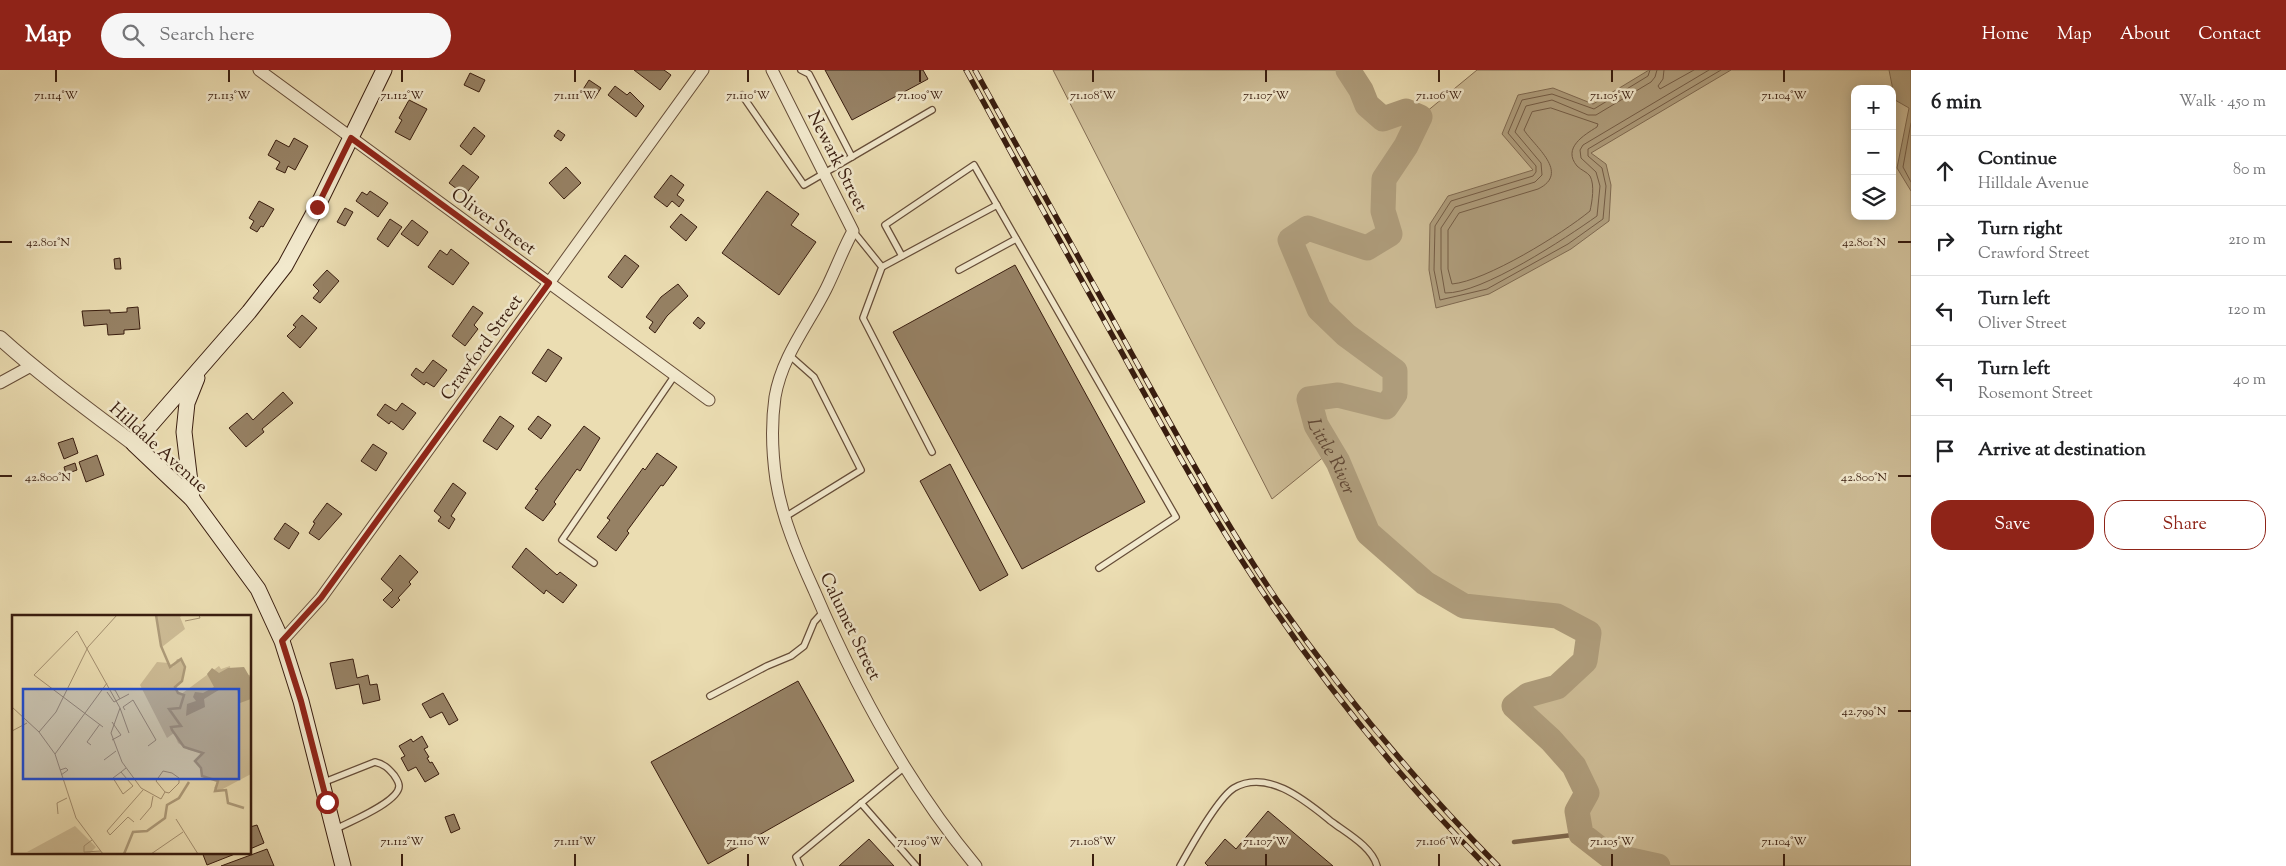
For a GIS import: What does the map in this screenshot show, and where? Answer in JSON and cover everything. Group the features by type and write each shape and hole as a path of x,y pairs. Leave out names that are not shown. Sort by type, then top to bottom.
{"main road":[{"path":"134,444 201,368 285,266 317,207 384,70"},
{"path":"192,499 184,447 184,419 187,404 201,368"},
{"name":"Hilldale Avenue","path":"134,444 192,499 258,589 282,641 301,701 343,866"}],"street":[{"name":"Oliver Street","path":"259,70 709,400"},
{"name":"Crawford Street","path":"282,641 321,598 702,70"},
{"name":"Newark Street","path":"772,70 854,231 826,289 788,354 780,374"},
{"name":"Hilldale Avenue","path":"0,338 31,366 134,444"},
{"path":"0,383 31,366"},
{"name":"Calumet Street","path":"780,374 772,426 776,481 785,517 833,636 875,714 906,766 959,846 976,866"}],"lane":[{"path":"801,70 809,74 852,157"},
{"path":"742,95 804,186 932,110"},
{"path":"902,256 885,225 974,165 1176,516 1099,568"},
{"path":"932,452 863,318 882,267 997,205"},
{"path":"854,231 882,267"},
{"path":"959,270 1016,239"},
{"path":"785,517 861,470 814,377 788,354"},
{"path":"594,563 562,540 675,375"},
{"path":"710,696 790,656 804,646 814,622 823,612"},
{"path":"322,783 375,762 382,764 390,770 399,786 397,792 383,805 334,830"},
{"path":"800,866 796,857 906,766"},
{"path":"1180,866 1196,838 1228,792 1242,784 1252,783 1267,783 1277,786 1306,802 1373,854 1378,866"},
{"path":"861,803 916,866"}],"shaded area":[{"path":"1053,70 1348,70 1361,90 1367,105 1383,119 1406,111 1420,117 1477,70 1911,70 1911,866 1657,866 1608,855 1581,834 1577,811 1587,793 1574,766 1514,706 1557,687 1585,661 1589,633 1557,616 1464,606 1367,540 1331,451 1272,499"}],"water":[{"path":"1649,70 1731,70 1591,153 1606,164 1611,185 1609,221 1571,249 1489,294 1436,308 1429,270 1430,224 1448,196 1533,170 1502,134 1518,95 1553,88 1593,104"},
{"path":"1889,70 1911,70 1911,191 1897,168 1909,108 1896,101 1896,85 1892,85"}],"building":[{"path":"634,70 664,70 671,75 660,90"},
{"path":"825,70 923,70 928,79 852,120"},
{"path":"470,73 485,80 479,92 464,85"},
{"path":"589,80 601,88 594,99 582,91"},
{"path":"615,86 627,95 630,92 644,106 636,117 608,95"},
{"path":"409,100 427,109 410,140 395,132 402,120 399,118"},
{"path":"474,127 485,136 471,155 460,146"},
{"path":"558,130 565,135 561,141 554,136"},
{"path":"294,138 308,146 295,170 288,166 285,173 276,169 280,162 268,155 276,140 289,147"},
{"path":"463,165 479,177 465,195 449,183"},
{"path":"566,167 581,183 564,199 549,183"},
{"path":"671,175 684,185 677,195 684,200 679,207 672,201 667,207 654,197"},
{"path":"370,191 388,203 378,217 356,201 362,192 367,195"},
{"path":"767,191 799,214 791,225 816,242 779,295 722,253"},
{"path":"259,201 274,209 263,227 261,226 257,232 250,228 254,221 249,218"},
{"path":"345,208 353,212 345,226 337,222"},
{"path":"681,214 697,227 686,241 670,227"},
{"path":"390,219 402,227 388,247 377,239"},
{"path":"412,220 428,232 418,246 401,234"},
{"path":"451,249 469,263 453,285 428,267 440,250 447,255"},
{"path":"625,255 639,266 622,288 608,277"},
{"path":"120,258 121,269 115,269 114,259"},
{"path":"1015,265 1145,502 1022,569 893,332"},
{"path":"327,270 339,281 320,303 313,298 319,291 313,285"},
{"path":"678,284 688,296 667,316 655,333 649,328 653,322 646,317 661,297"},
{"path":"473,306 483,313 474,325 478,329 465,346 452,336"},
{"path":"138,307 140,329 124,330 124,334 108,335 107,324 84,326 82,311 110,310 110,313 127,312 127,308"},
{"path":"302,315 317,328 300,348 287,336 296,327 293,325"},
{"path":"698,317 705,323 700,329 693,323"},
{"path":"548,349 562,358 546,382 532,373"},
{"path":"433,360 447,370 434,387 426,382 424,385 411,375 416,368 423,373"},
{"path":"283,392 293,403 262,429 264,432 246,447 229,428 247,413 253,420"},
{"path":"402,403 416,413 403,430 391,421 389,424 377,415 385,404 396,411"},
{"path":"500,416 514,426 497,450 483,441"},
{"path":"538,416 551,425 541,439 528,429"},
{"path":"584,426 600,438 580,471 577,469 554,502 556,504 543,521 525,508 538,490 535,489"},
{"path":"73,438 78,453 64,459 58,443"},
{"path":"373,444 387,453 376,471 361,461"},
{"path":"657,453 677,467 663,486 661,485 627,531 629,533 616,551 597,537 610,520 607,518 643,468 645,470"},
{"path":"97,455 104,475 86,482 79,462"},
{"path":"75,463 77,470 66,474 64,467"},
{"path":"950,464 1008,575 980,591 920,481"},
{"path":"453,483 466,493 451,516 455,519 449,529 438,521 441,517 434,511"},
{"path":"327,503 342,514 319,540 309,533 315,523 313,522"},
{"path":"285,523 299,533 289,549 274,539"},
{"path":"526,548 557,575 560,572 577,585 563,603 546,590 544,594 512,567"},
{"path":"400,555 418,572 409,582 411,584 398,598 400,600 392,608 383,600 393,590 381,579"},
{"path":"353,659 357,678 368,675 370,685 377,684 380,700 363,704 359,684 336,689 330,663"},
{"path":"798,681 854,781 708,864 651,762"},
{"path":"443,693 458,720 449,725 442,712 430,718 422,704"},
{"path":"422,736 428,747 424,749 429,757 427,758 430,763 432,762 439,774 425,782 416,767 408,771 401,758 405,756 399,746 411,739 413,742"},
{"path":"1268,811 1333,866 1208,866 1205,863 1225,839 1236,849"},
{"path":"454,814 460,829 451,833 445,817"},
{"path":"257,825 264,843 251,849 251,827"},
{"path":"869,839 894,866 839,866"},
{"path":"267,849 274,866 221,866"},
{"path":"203,854 235,854 207,865"}],"waterway":[{"name":"Little River","path":"1348,70 1361,90 1367,105 1383,119 1406,111 1420,117 1406,146 1384,179 1383,211 1390,234 1367,248 1308,228 1290,240 1319,309 1346,335 1395,371 1395,394 1386,407 1338,395 1309,399 1316,425 1338,462 1368,533 1425,583 1464,606 1557,616 1589,633 1585,661 1557,687 1528,695 1514,706 1551,740 1574,766 1587,793 1577,811 1581,834 1608,855 1658,866"},
{"path":"1514,842 1581,834"}],"railway":[{"path":"966,70 1174,447 1250,573 1294,638 1345,706 1399,772 1486,866"},
{"path":"975,70 1185,449 1257,571 1328,670 1382,738 1498,866"}],"route":[{"path":"317,207 351,138 549,283 321,598 309,614 282,641 301,701 327,802"}]}
